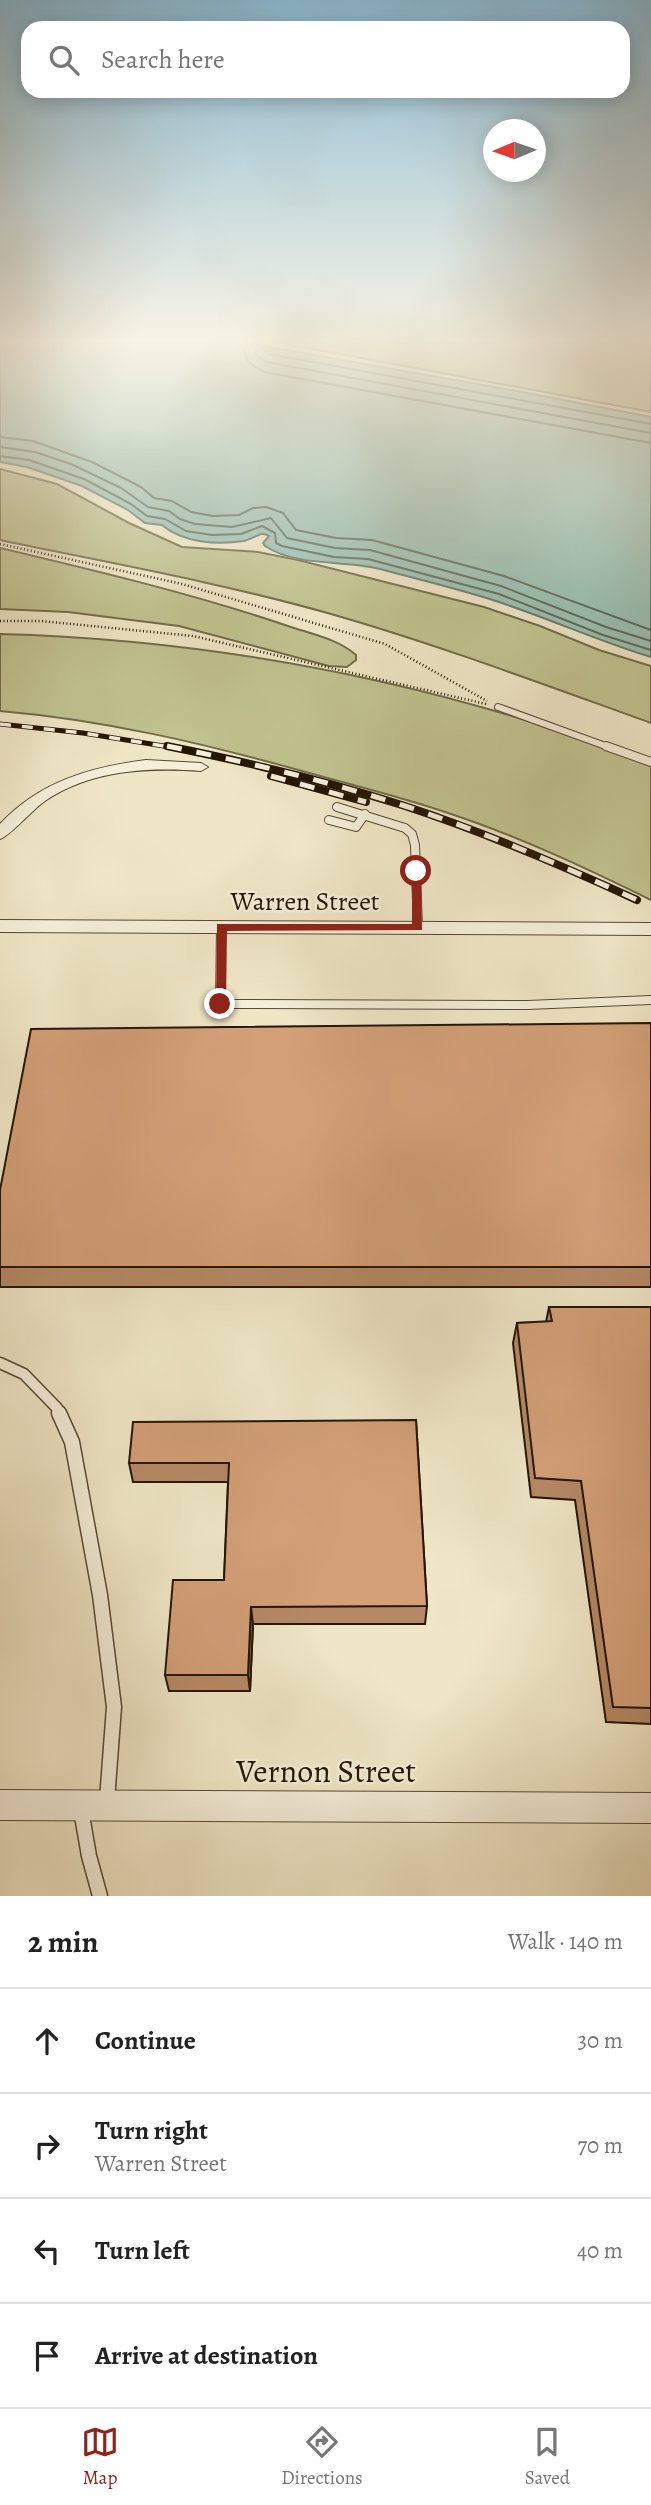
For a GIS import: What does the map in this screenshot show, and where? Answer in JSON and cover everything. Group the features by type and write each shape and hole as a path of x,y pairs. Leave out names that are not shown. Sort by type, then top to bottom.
{"street":[{"path":"0,834 9,822 33,802 74,780 143,765 201,767"},
{"name":"Warren Street","path":"0,926 651,929"},
{"name":"Vernon Street","path":"0,1805 651,1808"}],"lane":[{"path":"498,707 651,762"},
{"path":"337,807 405,828 412,834 415,845 418,928"},
{"path":"328,820 356,827 365,814"},
{"path":"221,927 220,1004 527,1004 651,1000"},
{"path":"0,1363 24,1374 57,1408 72,1442 100,1595 114,1707 94,1805 89,1856 100,1896"}],"path":[{"path":"0,544 182,584 385,644 498,707"},
{"path":"0,621 41,621 193,636 498,707"}],"green space":[{"path":"0,469 57,484 129,523 182,547 258,552 484,607 599,650 651,666 651,723 452,652 331,614 207,583 0,540"},
{"path":"0,548 253,614 333,641 349,649 356,655 356,660 347,667 329,666 179,626 68,612 0,609"},
{"path":"0,634 71,637 212,651 352,675 489,709 569,734 651,766 651,900 502,833 396,797 227,751 152,734 77,720 0,711"}],"water":[{"path":"0,431 651,431 651,657 454,589 369,567 308,560 278,553 263,543 269,536 266,534 234,542 190,539 162,525 145,523 128,510 82,486 27,467 0,462"}],"building":[{"path":"651,1023 651,1267 0,1267 0,1190 31,1029"},
{"path":"549,1307 651,1307 651,1708 613,1707 581,1481 535,1478 517,1323 552,1321"},
{"path":"416,1420 427,1606 251,1607 248,1675 165,1675 173,1580 224,1580 229,1463 129,1463 133,1422"}],"railway":[{"path":"0,724 83,733 176,748"},
{"path":"167,746 287,773 405,806 522,850 637,900"},
{"path":"271,776 366,802"}],"route":[{"path":"220,1004 221,927 418,928 416,871"}]}
